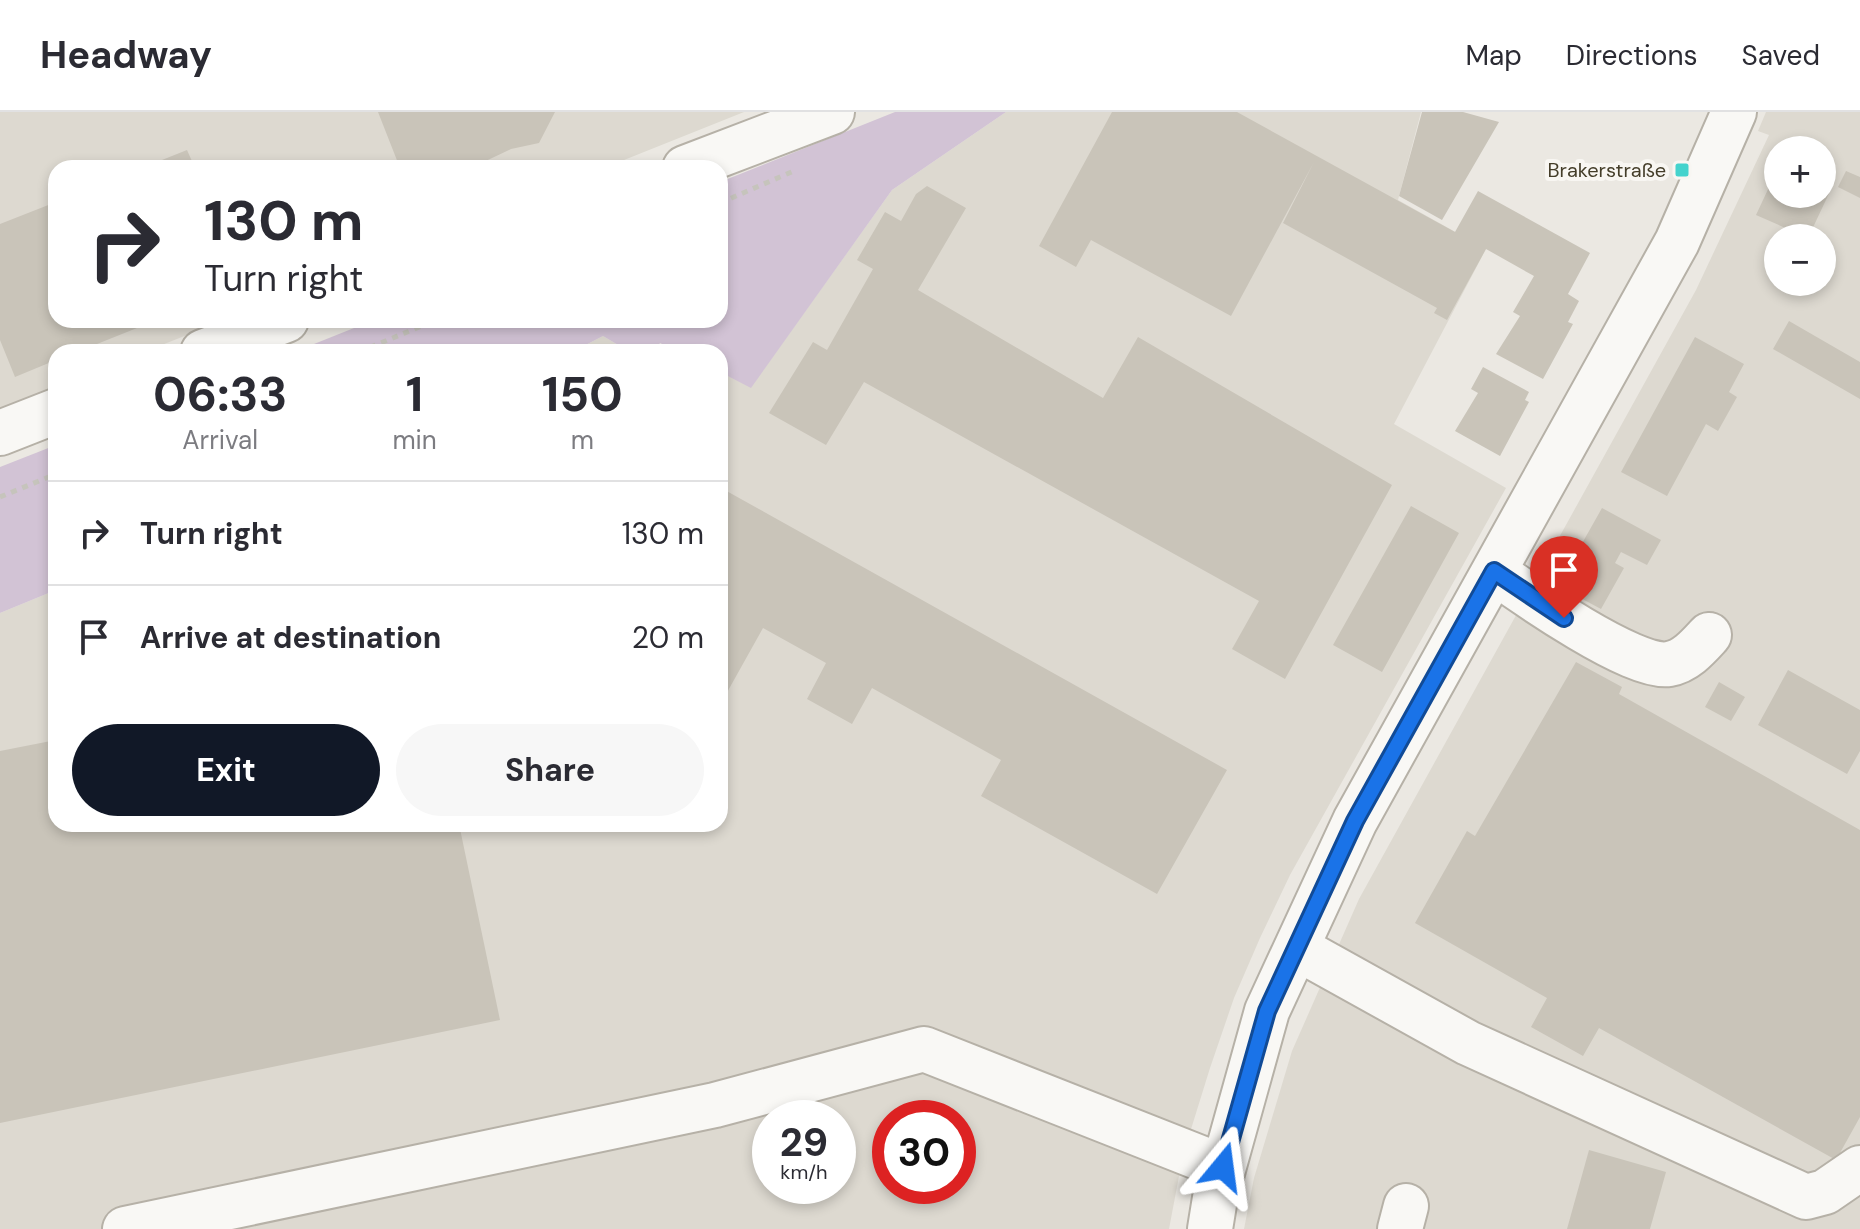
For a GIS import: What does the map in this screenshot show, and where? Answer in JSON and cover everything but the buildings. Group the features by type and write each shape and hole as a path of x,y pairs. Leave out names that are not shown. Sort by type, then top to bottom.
{"street":[{"path":"706,160 832,112"},
{"path":"1210,1229 1223,1167 1267,1011 1355,821 1677,242 1734,112"},
{"path":"224,344 265,328"},
{"path":"0,433 48,414"},
{"path":"1494,571 1538,604 1641,661 1669,664 1691,654 1709,635"},
{"path":"1297,948 1468,1043 1806,1197 1825,1192 1860,1168"},
{"path":"125,1229 715,1105 924,1049 1223,1167"}],"path":[{"path":"378,344 417,328"},
{"path":"0,497 48,477"}],"shaded area":[{"path":"0,112 744,112 624,160 48,160 48,328 205,328 164,344 48,344 48,390 0,409"},
{"path":"895,112 1006,112 892,190 751,388 728,376 728,344 616,344 603,336 588,344 314,344 354,328 728,328 728,179"},
{"path":"1006,112 1421,112 1398,200 1486,249 1394,424 1506,488 1290,875 1260,938 1234,998 1210,1068 1183,1155 1169,1229 0,1229 0,613 48,593 48,832 728,832 728,376 751,387 892,190"},
{"path":"1766,112 1860,112 1860,1229 1244,1229 1254,1178 1292,1051 1359,899 1696,290 1764,146 1764,208 1836,208 1836,136 1769,135 1758,131"},
{"path":"603,336 616,344 588,344"},
{"path":"48,448 48,593 0,613 0,467"}],"place":[{"name":"Brakerstraße","path":"1682,170"}],"route":[{"path":"1223,1167 1267,1011 1355,821 1494,571 1538,604 1564,618"}]}
